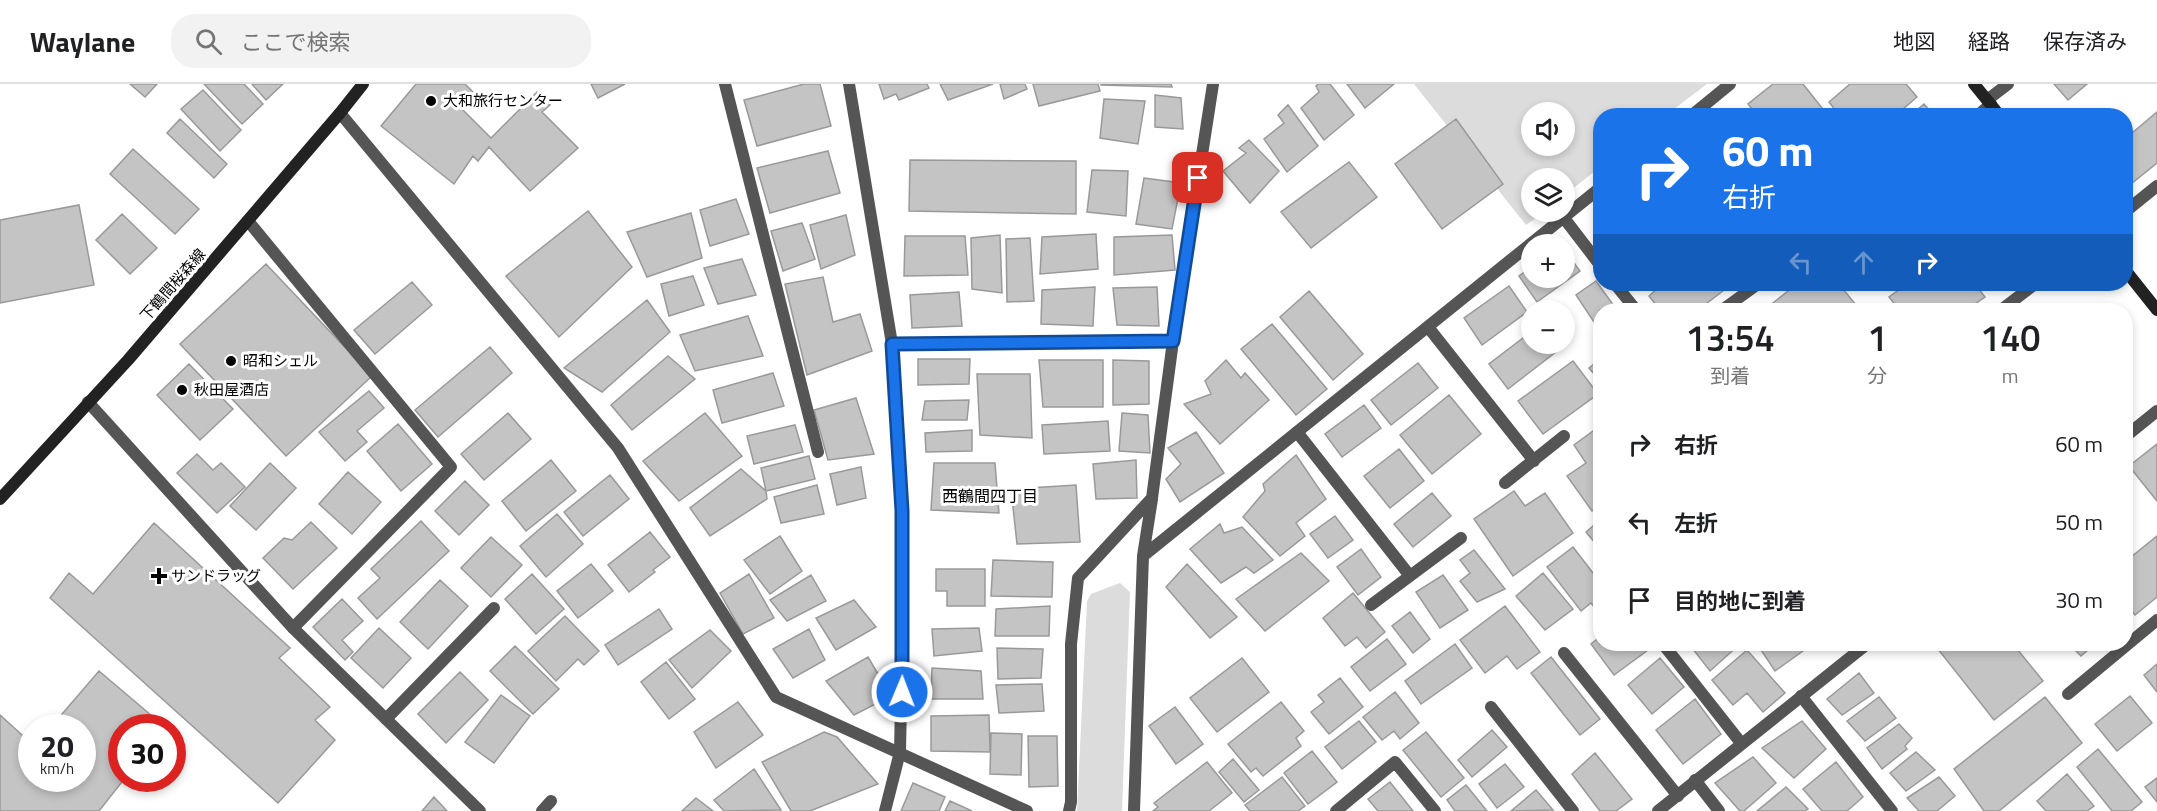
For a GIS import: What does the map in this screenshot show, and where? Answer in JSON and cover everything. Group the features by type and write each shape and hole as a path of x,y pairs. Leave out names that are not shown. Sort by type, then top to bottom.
{"street":[{"name":"下鶴間桜森線","path":"0,499 128,360 363,84"},
{"path":"725,84 818,452"},
{"path":"849,84 892,344 902,511 900,752 885,811"},
{"path":"1134,811 1143,555 1213,84"},
{"path":"1701,108 1730,84"},
{"path":"1974,84 1994,108"},
{"path":"1984,108 2008,84"},
{"path":"340,113 618,448 776,697 1027,811"},
{"path":"2133,205 2157,186"},
{"path":"1575,209 1593,194"},
{"path":"248,221 451,467 293,628"},
{"path":"1143,555 1559,222"},
{"path":"1567,222 1593,256"},
{"path":"2133,280 2157,310"},
{"path":"1621,291 1630,303"},
{"path":"1732,303 1748,291"},
{"path":"2010,303 2026,291"},
{"path":"1428,327 1534,461"},
{"path":"892,344 1173,341"},
{"path":"88,402 293,628 480,811"},
{"path":"2133,430 2157,411"},
{"path":"1297,432 1410,576"},
{"path":"1505,483 1564,436"},
{"path":"1069,811 1071,644 1078,578 1152,498"},
{"path":"1371,605 1461,538"},
{"path":"386,719 494,608"},
{"path":"2133,640 2157,620"},
{"path":"1669,651 1742,743"},
{"path":"1658,811 1858,651"},
{"path":"2068,694 2120,651"},
{"path":"1564,653 1678,795"},
{"path":"1802,696 1892,811"},
{"path":"1491,707 1573,811"},
{"path":"1336,811 1395,762 1436,811"},
{"path":"1695,780 1719,811"},
{"path":"542,811 551,801"}],"shaded area":[{"path":"1414,84 1707,84 1675,108 1593,108 1593,173 1575,187 1575,168 1521,168 1521,219"},
{"path":"1120,583 1130,592 1122,811 1077,811 1087,601 1091,594"}],"building":[{"path":"130,84 157,84 145,97"},
{"path":"204,84 244,84 263,104 242,124"},
{"path":"252,84 283,84 266,100"},
{"path":"416,84 465,84 474,93 460,107 491,138 537,92 550,105 542,112 578,148 530,191 489,147 478,161 473,156 454,184 381,126"},
{"path":"591,84 625,84 598,98"},
{"path":"804,84 820,84 831,126 757,146 744,100"},
{"path":"879,84 927,84 929,88 899,100 896,94 884,99"},
{"path":"940,84 993,84 948,100"},
{"path":"1000,84 1025,84 1027,89 1004,99"},
{"path":"1033,84 1098,84 1100,91 1039,106"},
{"path":"1101,84 1171,84 1172,87 1101,85"},
{"path":"1330,84 1354,115 1324,140 1301,108 1319,92 1316,86"},
{"path":"1347,84 1394,84 1365,108"},
{"path":"1773,84 1803,84 1822,108 1751,108 1748,104"},
{"path":"1850,84 1906,84 1917,97 1904,108 1834,108 1829,102"},
{"path":"2054,84 2087,84 2068,100"},
{"path":"203,90 241,130 220,151 181,109"},
{"path":"1155,95 1181,98 1183,129 1155,127"},
{"path":"1104,99 1145,101 1138,144 1100,138"},
{"path":"1288,105 1318,146 1287,172 1264,139 1284,123 1278,115"},
{"path":"2157,112 2157,163 2133,182 2133,132"},
{"path":"180,119 227,164 214,178 167,133"},
{"path":"1456,119 1503,184 1442,229 1395,164"},
{"path":"1249,140 1279,171 1250,203 1223,171 1246,153 1239,148"},
{"path":"133,149 199,209 175,234 110,174"},
{"path":"828,151 840,193 770,213 757,168"},
{"path":"910,160 1076,161 1076,214 909,211"},
{"path":"1349,162 1377,197 1311,248 1281,212"},
{"path":"1092,170 1128,171 1126,216 1087,212"},
{"path":"1144,178 1181,183 1172,229 1136,224"},
{"path":"736,199 749,234 710,246 700,210"},
{"path":"79,205 94,285 0,303 0,220"},
{"path":"588,211 632,267 559,337 506,276"},
{"path":"691,213 702,258 647,277 627,232"},
{"path":"122,214 157,248 130,274 96,240"},
{"path":"846,215 855,255 821,269 810,225"},
{"path":"802,223 815,259 783,271 771,231"},
{"path":"1096,234 1098,269 1040,274 1042,237"},
{"path":"1000,235 1002,293 972,289 971,238"},
{"path":"1172,235 1175,270 1114,275 1114,237"},
{"path":"905,236 965,236 968,275 904,276"},
{"path":"1030,238 1034,301 1007,302 1006,239"},
{"path":"742,259 756,295 718,304 704,268"},
{"path":"266,264 372,376 286,456 180,344"},
{"path":"1575,264 1580,271 1575,275"},
{"path":"693,276 704,305 669,316 661,284"},
{"path":"823,277 833,322 860,314 872,351 807,375 785,284"},
{"path":"412,282 432,305 375,354 354,330"},
{"path":"1593,283 1593,291 1603,291 1612,303 1593,303 1593,320 1576,295"},
{"path":"1509,286 1521,303 1521,316 1482,345 1464,318"},
{"path":"1095,287 1093,326 1041,324 1042,290"},
{"path":"1157,287 1159,326 1117,325 1113,288"},
{"path":"1527,288 1556,288 1540,300 1536,300"},
{"path":"1309,291 1363,354 1333,380 1280,317"},
{"path":"1654,291 1723,291 1707,303 1654,303 1649,296"},
{"path":"1788,291 1845,291 1854,303 1773,303"},
{"path":"1897,291 1980,291 1985,297 1976,303 1894,303 1889,297"},
{"path":"959,292 962,326 912,328 910,295"},
{"path":"647,300 670,332 602,392 564,368"},
{"path":"748,316 763,356 695,371 680,335"},
{"path":"1272,324 1327,389 1296,415 1241,349"},
{"path":"1521,339 1521,354 1553,354 1508,389 1489,364"},
{"path":"490,347 512,373 438,437 415,410"},
{"path":"668,356 695,379 632,430 611,405"},
{"path":"918,359 970,359 969,384 918,385"},
{"path":"1039,360 1103,360 1103,407 1043,407"},
{"path":"1113,360 1149,361 1149,404 1113,405"},
{"path":"1226,360 1241,378 1245,373 1269,400 1220,444 1184,404 1211,394 1205,381"},
{"path":"1573,361 1593,387 1593,398 1543,434 1518,401"},
{"path":"1418,363 1438,388 1391,425 1371,400"},
{"path":"189,364 233,409 200,440 157,395"},
{"path":"773,373 784,406 722,423 713,390"},
{"path":"977,374 1030,374 1032,438 980,435"},
{"path":"369,391 384,408 357,431 367,442 345,461 319,432"},
{"path":"1449,395 1481,434 1432,474 1400,435"},
{"path":"856,398 874,454 828,460 814,410"},
{"path":"969,400 967,420 922,420 925,401"},
{"path":"1364,405 1381,428 1342,457 1325,434"},
{"path":"508,413 531,439 484,480 461,454"},
{"path":"705,413 742,456 679,501 643,461"},
{"path":"1122,413 1148,415 1150,453 1119,451"},
{"path":"1108,421 1110,451 1044,454 1042,425"},
{"path":"398,424 432,464 401,491 367,451"},
{"path":"795,425 803,452 754,464 747,436"},
{"path":"972,430 972,451 926,452 925,433"},
{"path":"1593,431 1592,511 1567,476 1586,463 1574,445"},
{"path":"1196,432 1224,473 1180,502 1166,479 1181,464 1168,448"},
{"path":"2157,444 2157,501 2133,471 2133,463"},
{"path":"1399,449 1424,481 1390,508 1364,476"},
{"path":"197,454 213,470 221,463 245,487 217,513 177,473"},
{"path":"1296,455 1326,499 1296,523 1305,536 1280,556 1243,517 1265,491 1263,484"},
{"path":"809,456 815,479 766,491 761,468"},
{"path":"551,460 576,491 526,531 502,501"},
{"path":"1136,460 1137,498 1096,499 1093,464"},
{"path":"270,463 296,488 256,530 230,506"},
{"path":"934,463 995,463 999,513 931,510"},
{"path":"861,467 866,498 837,505 830,474"},
{"path":"741,469 766,491 767,499 710,536 690,508"},
{"path":"348,472 381,502 352,534 319,504"},
{"path":"610,475 629,499 583,536 564,512"},
{"path":"465,481 489,505 459,535 435,511"},
{"path":"817,485 824,514 781,523 774,497"},
{"path":"1076,485 1080,542 1017,544 1011,489"},
{"path":"1514,491 1525,506 1545,493 1573,533 1513,576 1474,519"},
{"path":"1432,493 1451,516 1413,547 1394,524"},
{"path":"557,514 583,544 546,577 520,546"},
{"path":"1335,516 1353,540 1328,558 1310,534"},
{"path":"421,521 449,551 377,619 358,598 380,578 371,569"},
{"path":"311,522 337,548 293,589 263,558 284,538 292,540"},
{"path":"154,523 290,648 279,658 330,707 315,720 335,740 278,803 186,720 186,714 179,714 50,598 69,573 93,594"},
{"path":"1220,524 1224,533 1242,527 1273,560 1254,573 1246,567 1221,583 1190,549"},
{"path":"1593,526 1593,540 1586,532"},
{"path":"650,532 670,557 629,592 608,565"},
{"path":"780,536 802,571 770,594 744,560"},
{"path":"2157,536 2157,597 2135,615 2133,613 2133,555"},
{"path":"491,537 522,565 491,597 461,568"},
{"path":"1573,547 1593,573 1593,606 1591,603 1581,611 1547,567"},
{"path":"1361,549 1381,577 1358,595 1337,567"},
{"path":"1474,550 1505,589 1477,602 1460,581 1470,573 1460,560"},
{"path":"1301,553 1329,581 1265,631 1236,599"},
{"path":"993,560 1053,562 1052,597 991,596"},
{"path":"591,564 613,591 578,618 557,591"},
{"path":"1187,564 1237,617 1210,638 1166,587"},
{"path":"936,569 985,569 985,606 947,606 947,591 936,591"},
{"path":"1543,573 1573,609 1545,630 1516,596"},
{"path":"532,574 564,609 536,634 505,599"},
{"path":"749,574 774,618 743,634 720,593"},
{"path":"811,575 826,601 787,621 770,600"},
{"path":"1443,575 1468,610 1440,628 1416,592"},
{"path":"440,580 468,606 428,649 400,622"},
{"path":"1353,593 1385,632 1366,648 1357,637 1345,646 1323,618"},
{"path":"342,599 363,621 342,640 353,652 345,660 313,627"},
{"path":"854,600 876,627 836,650 816,618"},
{"path":"1050,606 1049,636 995,636 996,609"},
{"path":"1505,606 1540,652 1517,669 1507,656 1485,673 1460,640"},
{"path":"659,609 672,629 618,665 605,645"},
{"path":"1410,612 1430,639 1413,653 1392,626"},
{"path":"565,616 599,651 584,665 578,659 556,681 528,651"},
{"path":"379,628 411,658 383,688 351,658"},
{"path":"979,628 982,651 934,656 932,629"},
{"path":"809,629 825,660 793,678 773,649"},
{"path":"710,630 731,651 692,688 669,660"},
{"path":"1387,639 1406,664 1370,691 1351,667"},
{"path":"1455,644 1472,668 1421,704 1405,681"},
{"path":"515,646 559,689 533,714 490,671"},
{"path":"997,648 1043,649 1041,678 998,679"},
{"path":"1596,651 1647,651 1614,675"},
{"path":"1694,651 1732,651 1710,671"},
{"path":"1748,651 1785,693 1763,712 1747,693 1733,705 1712,680"},
{"path":"1762,651 1803,651 1775,671"},
{"path":"1940,651 2019,651 2043,681 1994,720"},
{"path":"2076,651 2087,651 2081,656"},
{"path":"868,657 891,696 854,715 826,681"},
{"path":"1551,657 1600,719 1580,735 1531,673"},
{"path":"1242,658 1269,692 1217,732 1190,698"},
{"path":"1660,658 1684,687 1652,714 1628,685"},
{"path":"666,662 695,699 669,719 641,682"},
{"path":"2157,664 2157,692 2144,675"},
{"path":"932,668 981,671 983,699 931,699"},
{"path":"99,671 150,714 108,714 108,792 114,792 99,811 0,811 0,715 18,731 18,792 96,792 96,714 62,714"},
{"path":"460,672 488,700 446,743 418,714"},
{"path":"1859,673 1874,693 1842,715 1827,699"},
{"path":"1340,678 1363,707 1329,734 1311,712 1324,702 1318,695"},
{"path":"1042,684 1044,711 999,713 996,685"},
{"path":"1395,692 1419,723 1400,739 1394,731 1382,740 1363,717"},
{"path":"501,695 530,716 494,763 465,742"},
{"path":"2130,696 2152,723 2117,751 2095,724"},
{"path":"1879,697 1896,718 1865,741 1847,721"},
{"path":"2045,697 2082,743 1999,811 1984,811 1954,769"},
{"path":"1695,699 1721,734 1683,764 1656,730"},
{"path":"738,702 763,735 716,768 694,732"},
{"path":"1281,702 1304,731 1296,738 1301,746 1263,776 1256,768 1251,772 1228,744"},
{"path":"1175,707 1203,744 1176,764 1149,726"},
{"path":"989,715 990,752 931,751 931,716"},
{"path":"1359,721 1376,742 1342,769 1325,747"},
{"path":"1802,721 1826,749 1794,778 1762,748"},
{"path":"1899,724 1912,738 1905,746 1907,749 1882,769 1867,748"},
{"path":"1492,730 1507,747 1472,777 1458,760"},
{"path":"824,732 837,737 878,784 810,811 791,811 762,762"},
{"path":"1426,732 1464,778 1441,797 1403,750"},
{"path":"991,733 1022,734 1021,775 990,774"},
{"path":"1028,736 1057,736 1058,786 1029,787"},
{"path":"2098,749 2142,802 2131,811 2112,811 2077,767"},
{"path":"1312,751 1337,782 1308,804 1284,773"},
{"path":"1916,752 1935,770 1906,791 1890,773"},
{"path":"1595,753 1632,799 1616,811 1600,811 1572,774"},
{"path":"1753,757 1776,783 1744,811 1740,811 1715,783"},
{"path":"1233,759 1259,790 1244,802 1219,772"},
{"path":"1207,762 1232,793 1209,811 1153,811 1158,807 1154,803"},
{"path":"1836,762 1863,797 1847,811 1822,811 1803,789"},
{"path":"1505,764 1524,787 1497,808 1479,784"},
{"path":"754,769 781,810 724,811 714,800"},
{"path":"2067,774 2094,806 2087,811 2046,811 2037,801"},
{"path":"1282,777 1305,806 1298,811 1250,811 1245,805"},
{"path":"1939,777 1955,796 1937,811 1919,811 1907,798"},
{"path":"2157,778 2157,802 2145,787"},
{"path":"1390,782 1413,811 1378,811 1368,799"},
{"path":"913,783 945,797 939,811 901,811"},
{"path":"1466,785 1487,811 1455,811 1447,800"},
{"path":"1786,787 1808,809 1805,811 1757,811"},
{"path":"1536,790 1553,810 1511,811"},
{"path":"434,797 447,811 422,811"},
{"path":"696,798 713,811 682,811"},
{"path":"950,801 972,811 945,811"}],"place":[{"name":"大和旅行センター","path":"431,101"},
{"name":"昭和シェル","path":"231,361"},
{"name":"秋田屋酒店","path":"182,390"},
{"name":"サンドラッグ","path":"159,576"}],"district":[{"name":"西鶴間四丁目","path":"990,496"}],"route":[{"path":"902,692 902,511 892,344 1173,341 1198,178"}]}
